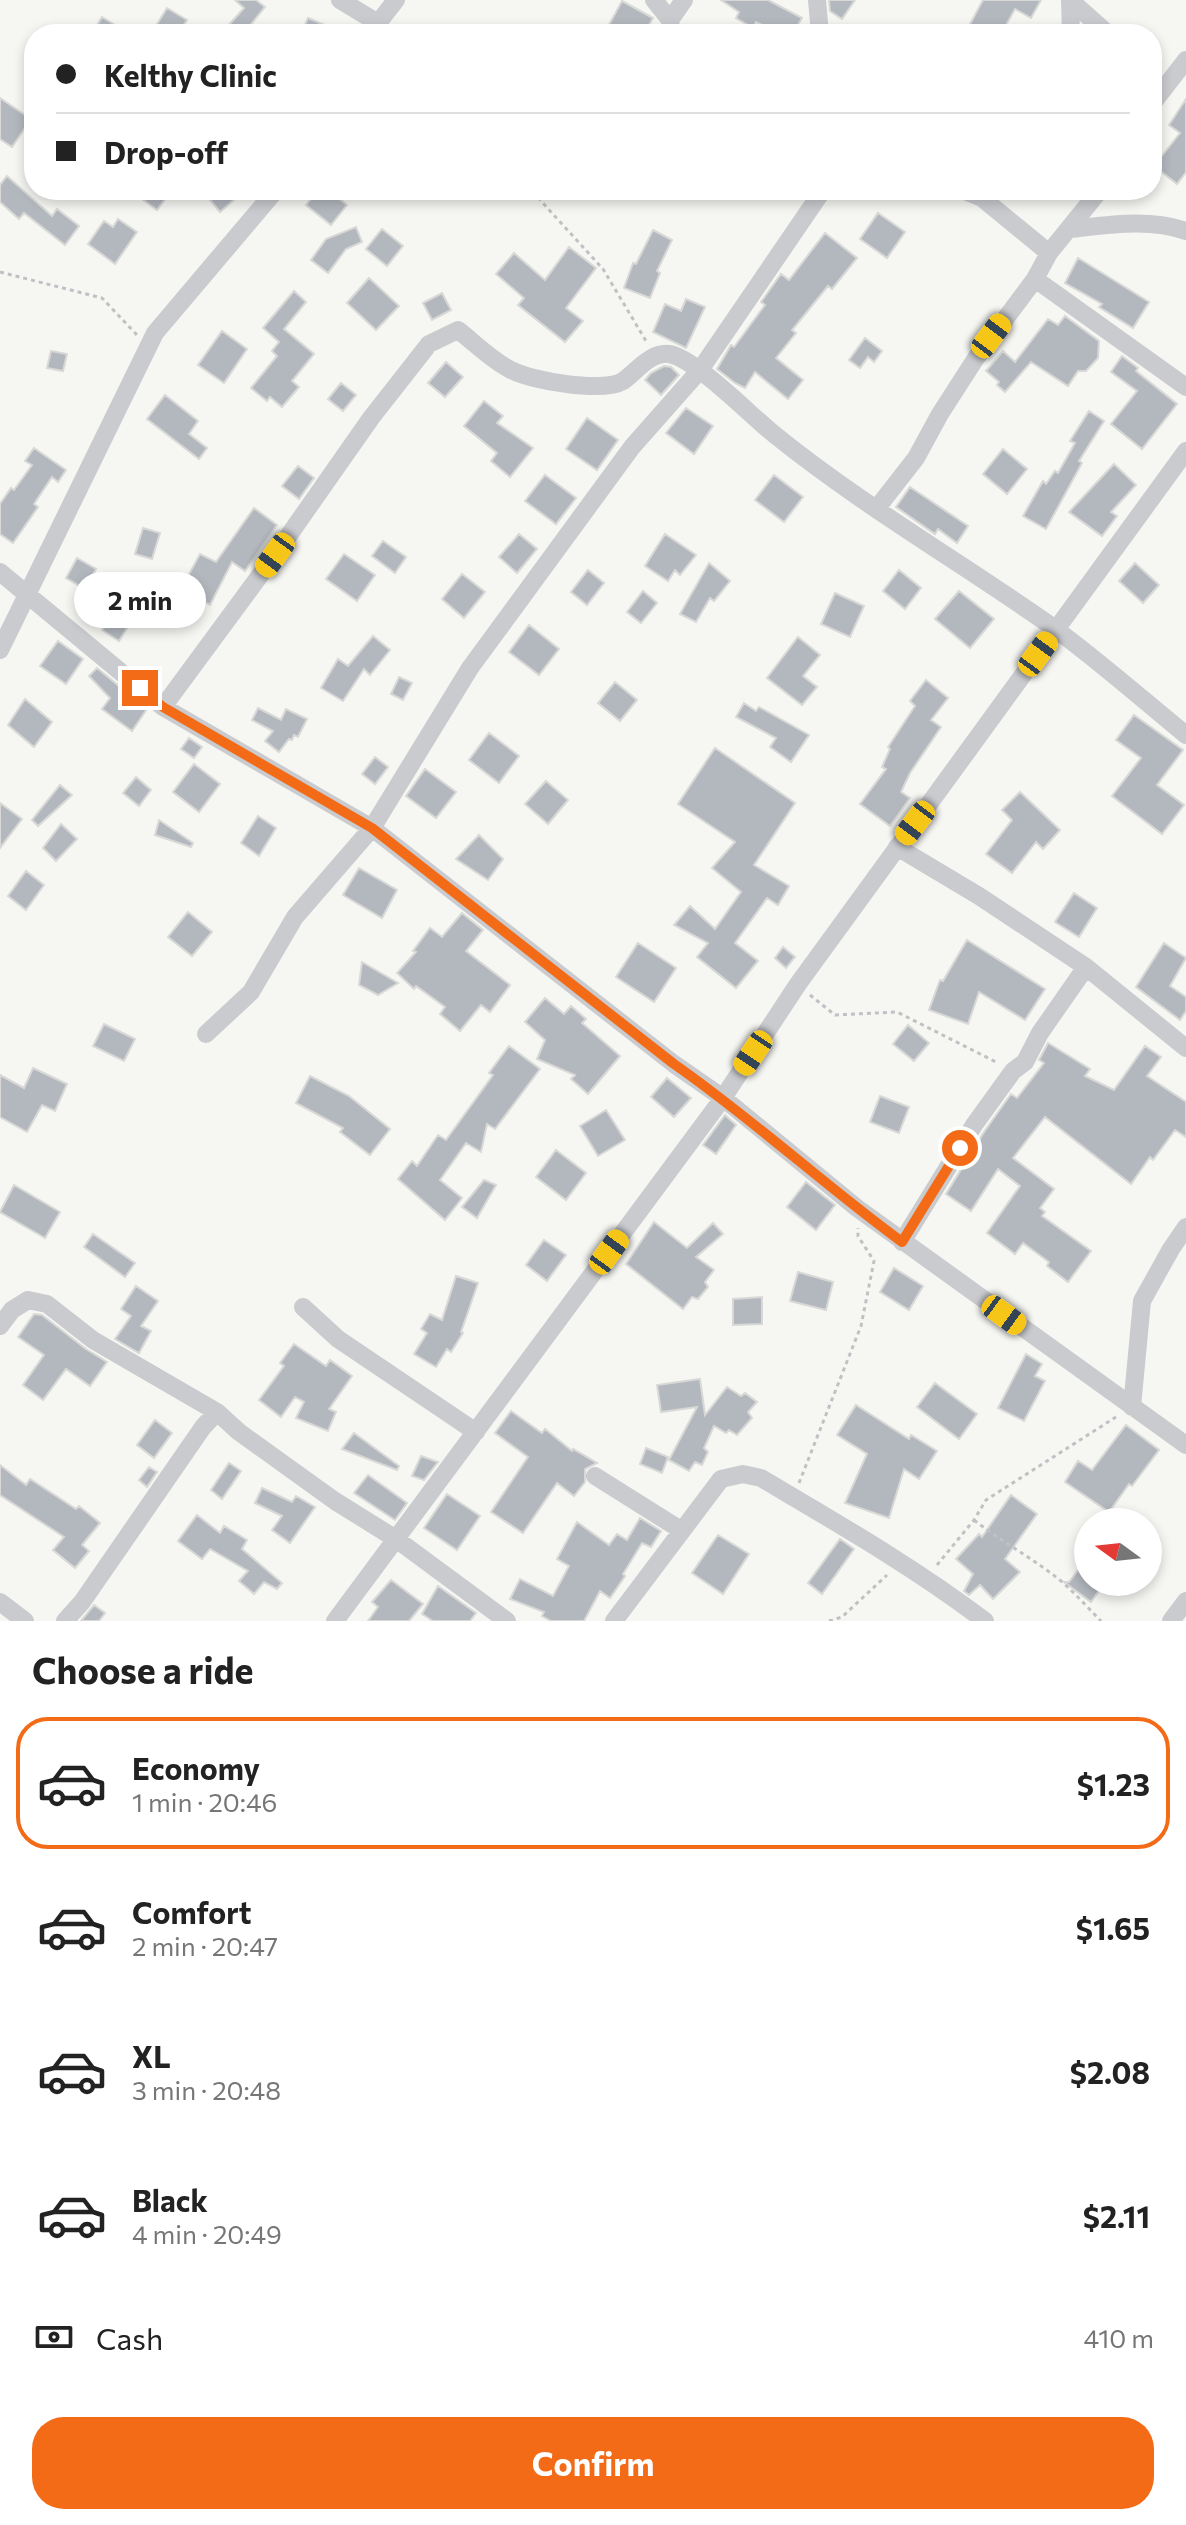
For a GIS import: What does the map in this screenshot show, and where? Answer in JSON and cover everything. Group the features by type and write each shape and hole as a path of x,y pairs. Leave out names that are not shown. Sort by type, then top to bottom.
{"street":[{"path":"340,0 370,24"},
{"path":"379,24 396,0"},
{"path":"654,0 669,24"},
{"path":"672,24 684,0"},
{"path":"817,0 819,24"},
{"path":"1070,0 1071,24"},
{"path":"1070,0 1097,24"},
{"path":"1162,78 1185,65"},
{"path":"0,650 155,333 268,200"},
{"path":"206,1034 251,992 295,917 372,828 470,668 632,447 700,370 816,200"},
{"path":"984,200 1049,253"},
{"path":"877,508 916,458 976,358 1035,279 1049,253 1092,200"},
{"path":"1070,229 1146,224 1173,226 1186,231"},
{"path":"1035,279 1186,387"},
{"path":"163,707 371,418 429,344 458,330 513,371 532,377 605,387 622,381 655,357 669,354 700,370 776,436 1056,630 1186,735"},
{"path":"335,1621 723,1098 798,984 1186,451"},
{"path":"0,572 163,707 372,828 674,1064 723,1098 857,1208 1186,1445"},
{"path":"897,847 979,896 1086,967 1186,1048"},
{"path":"902,1242 974,1125 1013,1071 1025,1062 1040,1033 1086,967"},
{"path":"1132,1407 1142,1301 1186,1227"},
{"path":"0,1326 12,1310 28,1300 47,1304 93,1340 217,1412 239,1432 335,1501 396,1539 507,1621"},
{"path":"303,1307 338,1339 476,1432"},
{"path":"65,1621 82,1602 203,1427 217,1412"},
{"path":"614,1621 721,1479 743,1474 761,1478 901,1561 985,1621"},
{"path":"595,1476 681,1530"},
{"path":"1171,1621 1186,1601"},
{"path":"0,1602 25,1621"}],"path":[{"path":"540,200 603,269 655,357"},
{"path":"0,272 102,298 148,347"},
{"path":"798,984 835,1015 897,1012 1013,1071"},
{"path":"794,1497 861,1326 874,1261 858,1236 857,1208"},
{"path":"927,1577 974,1520 986,1500 1132,1407"},
{"path":"974,1520 1062,1582 1101,1621"},
{"path":"829,1621 842,1617 901,1561"}],"building":[{"path":"235,0 256,0 265,7 251,24 230,24 244,8"},
{"path":"721,0 768,0 802,18 799,24 746,24 736,18 739,12"},
{"path":"829,0 855,0 842,19 830,11"},
{"path":"983,0 1041,0 1031,18 1015,9 1007,24 970,24"},
{"path":"622,1 653,18 650,24 609,24"},
{"path":"167,8 187,20 184,24 157,24"},
{"path":"102,17 114,24 98,24"},
{"path":"308,18 322,24 305,24"},
{"path":"0,98 24,114 24,129 12,147 0,139"},
{"path":"1186,99 1186,172 1177,184 1162,172 1162,156 1180,133 1169,125"},
{"path":"7,176 24,191 24,200 34,200 52,216 57,209 79,226 65,245 24,213 19,219 0,202 0,185"},
{"path":"144,200 164,200 157,210"},
{"path":"210,200 234,200 220,212"},
{"path":"310,200 341,200 347,205 331,225 306,205"},
{"path":"878,213 905,232 887,258 860,239"},
{"path":"118,219 137,232 115,264 88,244 104,221 113,227"},
{"path":"356,227 362,242 346,249 328,273 311,260 326,239"},
{"path":"382,229 403,246 387,266 366,249"},
{"path":"653,230 672,240 657,271 660,273 650,298 624,288 633,263 636,264"},
{"path":"825,233 857,258 832,289 828,286 792,330 796,333 776,358 803,380 788,399 755,372 745,388 735,383 717,369 731,345 734,347 765,305 761,302 781,274 789,280"},
{"path":"569,247 596,268 566,308 583,321 565,342 518,305 524,298 496,274 514,253 545,280"},
{"path":"1078,258 1149,302 1133,328 1099,307 1102,304 1065,283"},
{"path":"369,278 399,306 376,330 347,303"},
{"path":"294,291 306,302 284,329 314,354 292,381 299,387 282,407 270,397 267,401 251,388 277,356 272,351 279,342 263,328"},
{"path":"442,293 451,310 432,320 423,303"},
{"path":"686,299 705,307 686,348 653,332 665,304 681,311"},
{"path":"1065,316 1099,341 1098,358 1086,371 1078,371 1068,386 1031,362 1005,392 997,385 999,382 986,371 1003,351 1015,362 1048,319 1058,325"},
{"path":"222,331 247,349 224,383 198,365"},
{"path":"865,338 882,351 874,362 868,357 860,368 849,360"},
{"path":"51,351 67,354 63,371 47,368"},
{"path":"1122,356 1177,404 1142,449 1111,424 1137,391 1111,372"},
{"path":"446,362 463,377 445,397 428,383"},
{"path":"664,366 671,367 679,375 661,395 645,380"},
{"path":"341,383 356,395 343,411 328,399"},
{"path":"165,395 198,421 189,434 207,448 199,459 147,419"},
{"path":"484,401 503,416 497,423 533,448 510,477 491,461 497,453 464,426"},
{"path":"686,408 713,426 694,454 666,433"},
{"path":"1089,411 1104,421 1079,461 1082,463 1046,529 1023,516 1043,481 1046,484 1055,471 1058,473 1075,443 1070,441"},
{"path":"587,418 618,440 597,470 566,449"},
{"path":"34,448 66,470 58,482 52,477 34,504 38,507 13,543 0,534 0,504 32,465 25,461"},
{"path":"1003,449 1027,469 1007,494 983,474"},
{"path":"1114,464 1136,485 1111,512 1117,516 1102,536 1069,512"},
{"path":"298,466 314,478 299,499 282,486"},
{"path":"545,475 576,498 556,524 525,501"},
{"path":"774,475 803,497 784,522 755,500"},
{"path":"910,487 968,526 957,543 938,529 935,534 896,507"},
{"path":"254,508 277,525 245,571 232,562 210,605 177,587 182,587 200,554 216,562"},
{"path":"143,528 160,533 152,559 135,554"},
{"path":"519,534 537,549 517,573 499,557"},
{"path":"665,534 696,555 680,575 675,570 668,581 645,566"},
{"path":"383,541 406,557 395,573 372,556"},
{"path":"344,554 375,575 357,601 326,579"},
{"path":"77,558 96,569 85,589 66,578"},
{"path":"709,563 730,581 714,601 710,598 696,622 680,614"},
{"path":"1135,563 1159,585 1143,603 1119,581"},
{"path":"588,570 604,583 587,605 571,592"},
{"path":"899,570 921,588 905,609 883,591"},
{"path":"462,574 485,592 464,618 442,599"},
{"path":"115,583 135,590 129,625 119,641 102,630 115,610 109,608"},
{"path":"643,591 657,603 641,623 627,612"},
{"path":"959,591 994,619 970,648 935,619"},
{"path":"835,593 864,606 850,637 821,624"},
{"path":"529,625 559,649 539,675 509,652"},
{"path":"373,636 390,650 370,675 364,669 343,701 321,688 338,659 348,666"},
{"path":"798,637 820,655 803,676 817,687 802,705 767,678"},
{"path":"58,641 83,659 66,684 40,666"},
{"path":"97,668 147,709 132,731 102,709 110,698 89,676"},
{"path":"399,677 412,683 403,700 391,694"},
{"path":"926,680 948,698 931,720 941,727 910,773 901,792 910,798 890,826 860,804 886,769 882,767 890,749 888,747 915,706 910,701"},
{"path":"615,682 637,700 620,721 598,703"},
{"path":"25,699 52,722 34,747 8,725"},
{"path":"744,703 756,711 759,707 809,735 791,762 770,747 776,738 736,717"},
{"path":"258,708 281,720 286,709 307,719 298,737 294,735 279,752 265,741 273,731 252,720"},
{"path":"1134,715 1183,750 1157,785 1184,805 1162,834 1112,796 1141,758 1116,740"},
{"path":"489,733 519,756 499,783 469,760"},
{"path":"189,738 202,747 194,758 181,749"},
{"path":"715,748 795,803 754,865 789,886 778,905 767,898 735,943 758,961 736,988 697,957 708,943 674,925 690,906 715,929 741,892 712,868 735,842 678,804"},
{"path":"375,757 388,767 375,784 362,774"},
{"path":"194,764 220,784 199,812 173,792"},
{"path":"425,769 456,792 436,818 406,796"},
{"path":"136,777 151,790 139,806 123,793"},
{"path":"546,781 568,800 548,824 525,804"},
{"path":"60,785 72,795 38,826 32,820"},
{"path":"1020,792 1060,830 1043,849 1036,842 1012,873 986,854 1012,820 1002,810"},
{"path":"0,803 22,819 0,848"},
{"path":"258,816 276,828 259,856 241,843"},
{"path":"159,820 193,843 191,847 155,835"},
{"path":"61,824 77,839 56,861 43,848"},
{"path":"479,835 503,859 488,880 456,859"},
{"path":"359,868 397,890 382,918 343,895"},
{"path":"26,871 44,885 26,910 8,896"},
{"path":"1074,893 1097,908 1079,937 1055,922"},
{"path":"188,912 212,932 192,956 168,937"},
{"path":"462,913 483,930 466,951 510,985 490,1012 481,1005 460,1031 440,1014 445,1007 416,986 414,989 397,973 416,952 413,951 430,928 442,937"},
{"path":"967,940 1045,989 1025,1020 979,992 968,1024 929,1010 940,980 943,981"},
{"path":"638,943 676,968 654,1002 616,977"},
{"path":"1164,943 1186,958 1170,986 1186,997 1186,1011 1180,1020 1136,987"},
{"path":"783,947 795,957 786,968 775,958"},
{"path":"362,962 398,983 378,995 359,985"},
{"path":"545,998 564,1014 571,1006 586,1019 582,1023 620,1056 588,1094 571,1079 575,1075 537,1059 545,1040 525,1022"},
{"path":"104,1024 135,1039 124,1061 93,1046"},
{"path":"908,1025 929,1043 914,1061 893,1044"},
{"path":"1048,1043 1090,1069 1085,1076 1114,1090 1145,1046 1161,1057 1147,1076 1186,1102 1186,1137 1175,1130 1131,1184 1045,1117 1013,1158 1054,1189 1040,1208 1045,1212 1042,1216 1091,1251 1068,1282 1047,1266 1049,1262 1023,1243 1015,1254 987,1233 1020,1186 998,1169 971,1211 946,1194 1011,1094 1017,1098 1044,1063 1039,1060"},
{"path":"509,1046 540,1069 495,1129 487,1124 481,1152 466,1143 440,1180 462,1198 445,1220 398,1179 412,1161 417,1166 438,1135 446,1140 493,1075 489,1073"},
{"path":"33,1068 67,1084 55,1111 42,1105 27,1132 0,1117 0,1075 24,1088"},
{"path":"310,1076 349,1096 390,1129 370,1155 340,1132 343,1128 296,1103"},
{"path":"667,1078 691,1098 674,1117 651,1097"},
{"path":"880,1096 909,1107 899,1133 870,1122"},
{"path":"606,1110 625,1140 598,1156 580,1126"},
{"path":"725,1115 736,1125 716,1154 703,1145"},
{"path":"556,1150 586,1173 566,1200 536,1177"},
{"path":"484,1180 496,1185 477,1218 462,1207"},
{"path":"806,1182 835,1205 816,1230 787,1207"},
{"path":"14,1185 60,1212 45,1238 0,1212"},
{"path":"654,1222 687,1248 713,1223 723,1234 696,1257 714,1270 705,1282 708,1287 698,1299 692,1297 683,1309 626,1264"},
{"path":"93,1234 135,1263 125,1277 84,1247"},
{"path":"544,1240 566,1255 547,1281 526,1265"},
{"path":"894,1268 923,1286 909,1310 880,1292"},
{"path":"798,1272 833,1282 826,1310 790,1301"},
{"path":"456,1276 478,1283 463,1333 451,1352 447,1349 436,1367 414,1354 427,1333 421,1329 430,1314 442,1320"},
{"path":"136,1286 158,1301 141,1326 151,1331 139,1353 115,1339 131,1316 121,1309"},
{"path":"762,1297 762,1324 733,1325 733,1299"},
{"path":"34,1314 42,1315 107,1362 90,1386 66,1369 43,1400 23,1385 44,1355 18,1337"},
{"path":"294,1344 326,1366 330,1360 352,1376 329,1409 336,1412 328,1431 296,1418 304,1402 295,1397 281,1417 259,1400 284,1366 280,1363"},
{"path":"1026,1354 1042,1364 1035,1376 1045,1381 1024,1421 998,1408"},
{"path":"700,1379 705,1415 727,1387 741,1396 745,1393 757,1402 748,1412 752,1418 737,1435 714,1426 704,1448 708,1452 702,1465 695,1462 689,1471 669,1460 697,1407 661,1412 657,1385"},
{"path":"935,1383 977,1414 959,1439 917,1407"},
{"path":"856,1405 909,1439 911,1435 937,1451 919,1479 904,1469 889,1518 845,1503 867,1454 837,1435"},
{"path":"511,1411 542,1433 545,1429 572,1451 597,1463 585,1469 585,1482 574,1496 557,1483 523,1533 491,1512 528,1457 495,1433"},
{"path":"155,1420 172,1433 154,1458 137,1445"},
{"path":"1126,1425 1159,1450 1112,1508 1103,1508 1065,1482 1078,1461 1092,1470"},
{"path":"354,1433 399,1466 397,1470 342,1449"},
{"path":"646,1448 668,1457 662,1473 640,1464"},
{"path":"421,1456 438,1462 424,1480 412,1476"},
{"path":"229,1463 241,1471 222,1499 211,1490"},
{"path":"0,1465 26,1485 30,1479 76,1509 79,1506 100,1523 82,1545 89,1551 75,1568 53,1550 64,1537 0,1495"},
{"path":"149,1467 157,1472 147,1487 139,1480"},
{"path":"368,1475 407,1503 395,1520 354,1493"},
{"path":"262,1488 292,1502 296,1496 315,1507 290,1543 272,1530 282,1516 255,1503"},
{"path":"447,1494 480,1516 457,1550 424,1528"},
{"path":"1011,1495 1037,1514 1005,1559 1020,1572 993,1599 980,1585 969,1595 964,1591 973,1574 956,1559 979,1534 982,1537"},
{"path":"197,1515 220,1533 224,1526 247,1540 242,1549 282,1583 277,1589 264,1582 254,1594 239,1581 248,1571 210,1549 202,1559 178,1541"},
{"path":"640,1518 661,1531 651,1547 642,1543 610,1598 600,1591 584,1621 551,1621 542,1616 544,1612 510,1599 520,1579 553,1596 569,1566 557,1559 577,1522 609,1545 617,1534 627,1540"},
{"path":"718,1535 749,1554 723,1594 692,1573"},
{"path":"840,1539 854,1549 822,1594 808,1583"},
{"path":"1074,1575 1074,1589 1064,1582 1069,1582"},
{"path":"391,1580 423,1604 409,1621 368,1621 378,1607 372,1602"},
{"path":"438,1586 476,1613 470,1621 433,1621 422,1614"},
{"path":"94,1605 105,1613 99,1621 81,1621"}],"route":[{"path":"140,688 163,707 372,828 674,1064 723,1098 902,1242 960,1148"}]}
